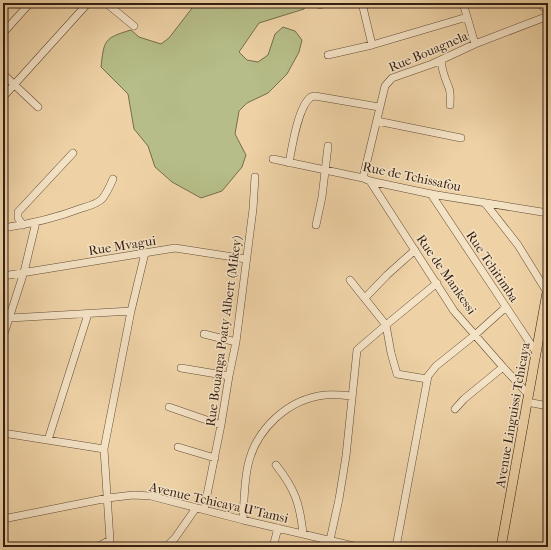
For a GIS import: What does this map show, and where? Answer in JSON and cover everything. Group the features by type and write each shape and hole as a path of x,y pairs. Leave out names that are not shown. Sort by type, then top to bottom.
{"main road":[{"name":"Avenue Linguissi Tchicaya","path":"501,547 536,352 545,324 547,289"}],"street":[{"path":"3,33 30,3"},
{"path":"3,97 88,3"},
{"path":"106,3 134,26"},
{"path":"362,3 372,45"},
{"path":"463,3 475,44"},
{"path":"539,3 548,11"},
{"name":"Rue Bouagnela","path":"366,179 379,107 385,86 392,78 441,60 475,44 548,16"},
{"path":"328,55 372,45 467,17"},
{"path":"441,60 445,80 450,90 450,105"},
{"path":"3,74 38,107"},
{"path":"289,163 294,131 306,102 311,97 320,97 379,107"},
{"path":"377,121 461,138"},
{"path":"316,225 322,196 328,146"},
{"path":"23,225 18,218 18,212 73,154"},
{"name":"Rue de Tchissafou","path":"273,160 431,194 548,213"},
{"name":"Rue Bouanga Poaty Albert (Mikey)","path":"204,510 222,425 229,376 236,342 253,209 255,177"},
{"name":"Rue de Mankessi","path":"366,179 415,250 454,311 476,334 527,398"},
{"path":"3,228 61,216 95,203 105,194 113,180"},
{"name":"Rue Tchitimba","path":"431,194 536,352"},
{"path":"485,203 518,246 547,289"},
{"path":"3,337 24,272 36,222"},
{"name":"Rue Mvagui","path":"3,276 175,248 246,259"},
{"path":"366,298 386,275 415,250"},
{"path":"97,547 110,540 104,449 131,311 145,253"},
{"path":"350,280 366,298 386,325 391,353 397,374 427,379"},
{"path":"330,540 339,499 357,350 437,283"},
{"path":"396,547 427,379 430,372 506,307"},
{"path":"10,318 131,311"},
{"path":"48,440 88,314"},
{"path":"204,334 236,342"},
{"path":"455,409 464,399 503,367"},
{"path":"181,368 229,376"},
{"path":"243,520 248,465 254,447 262,432 284,410 306,399 324,395 352,396"},
{"path":"527,398 548,406"},
{"path":"169,407 222,425"},
{"path":"3,433 104,449"},
{"path":"178,447 215,458"},
{"path":"276,465 288,480 294,492 302,517 303,534"},
{"name":"Avenue Tchicaya U'Tamsi","path":"3,519 108,498 133,495 151,496 243,520 358,547"},
{"path":"166,547 175,538 196,508"},
{"path":"273,547 278,528"}],"green space":[{"path":"196,3 307,3 304,9 259,23 239,52 247,60 258,62 268,55 275,34 283,27 295,31 302,40 299,52 287,74 268,93 247,103 239,111 235,134 246,155 242,167 222,191 201,198 172,182 155,167 148,146 134,129 128,94 101,67 103,51 107,41 110,38 131,30 139,37 161,44 169,38"}]}
